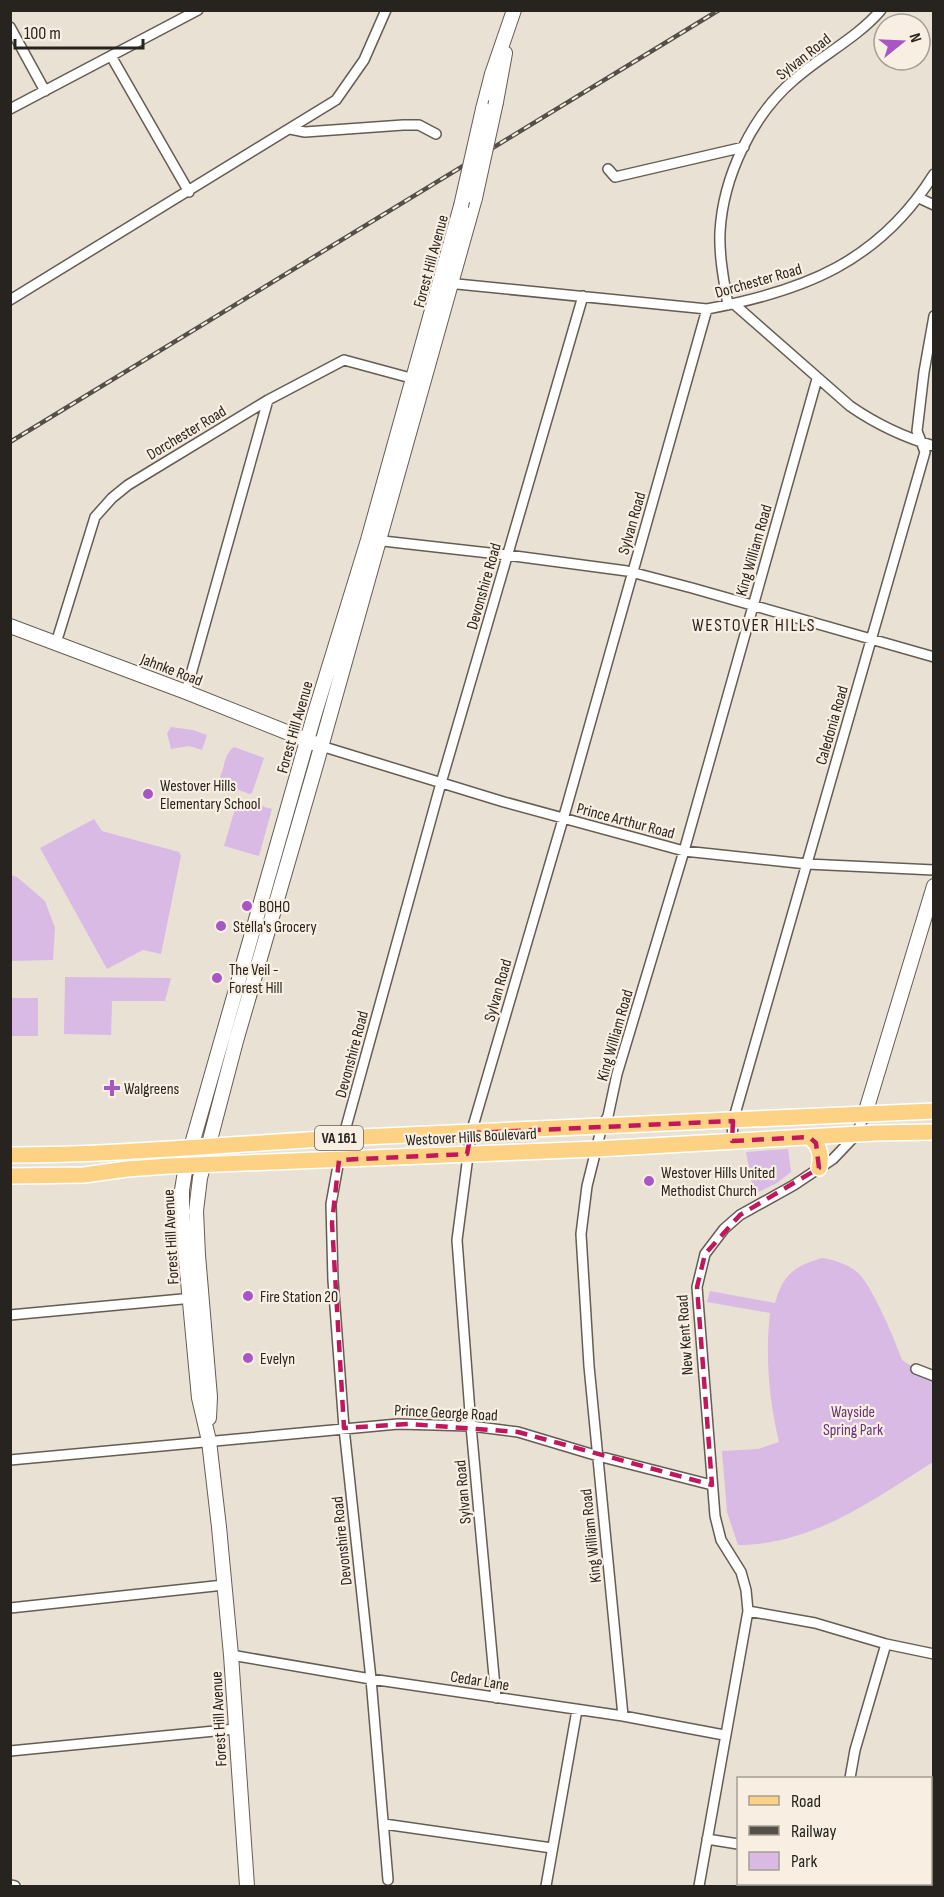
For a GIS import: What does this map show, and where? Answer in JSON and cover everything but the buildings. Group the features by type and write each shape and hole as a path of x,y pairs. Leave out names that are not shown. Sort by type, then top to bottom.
{"main road":[{"name":"Forest Hill Avenue","path":"447,283 461,206 483,110 492,74 514,10"},
{"name":"Forest Hill Avenue","path":"247,1887 231,1655 209,1441 199,1398 195,1298 196,1211 202,1165 321,746 373,540 447,283 475,198 496,102 508,30"},
{"name":"Forest Hill Avenue","path":"195,1298 181,1202 186,1165 308,740 373,540"},
{"name":"Jahnke Road","path":"10,627 186,692 321,746"},
{"name":"New Kent Road","path":"865,1114 933,886"},
{"name":"Westover Hills Boulevard","path":"10,1155 87,1155 343,1138 933,1111"},
{"name":"Westover Hills Boulevard","path":"10,1176 84,1175 186,1165 597,1149 933,1132"},
{"path":"809,1137 816,1143 820,1152 819,1168"}],"street":[{"path":"10,109 198,10"},
{"path":"10,300 336,100 364,60 386,10"},
{"name":"Sylvan Road","path":"731,305 721,258 720,231 732,173 744,147 775,98 795,79 831,53 881,10"},
{"path":"10,27 45,91"},
{"path":"111,56 189,192"},
{"path":"290,129 305,132 403,124 419,125 436,134"},
{"path":"608,169 615,177 744,147"},
{"name":"Dorchester Road","path":"447,283 707,309 731,305 791,289 816,279 850,260 877,240 919,198 933,174"},
{"path":"919,198 933,205"},
{"name":"Devonshire Road","path":"388,1880 371,1679 344,1428 333,1280 332,1204 343,1138 441,783 583,296"},
{"path":"731,305 850,406 871,420 933,446"},
{"name":"Sylvan Road","path":"496,1698 471,1426 457,1240 467,1154 471,1133 563,819 707,309"},
{"name":"Caledonia Road","path":"732,1141 734,1121 925,452 917,431 933,316"},
{"name":"Dorchester Road","path":"56,643 95,517 101,508 128,485 268,400 344,360 419,380"},
{"name":"King William Road","path":"623,1716 589,1366 581,1234 587,1186 602,1126 608,1116 617,1074 684,851 817,379"},
{"path":"186,692 268,400"},
{"path":"373,540 633,572 933,657"},
{"name":"Prince Arthur Road","path":"321,746 563,819 684,851 807,864 933,870"},
{"name":"New Kent Road","path":"699,1887 724,1735 748,1611 741,1572 721,1540 715,1516 698,1287 705,1254 724,1229 740,1215 794,1185 833,1159 856,1136 865,1114"},
{"path":"10,1315 195,1298"},
{"path":"916,1369 933,1376"},
{"name":"Prince George Road","path":"10,1460 398,1424 471,1426 518,1432 598,1456 712,1485"},
{"path":"10,1608 224,1585"},
{"path":"748,1611 815,1623 886,1644 933,1654"},
{"path":"850,1777 855,1750 886,1644"},
{"name":"Cedar Lane","path":"231,1655 371,1679 623,1716 724,1735"},
{"path":"546,1887 577,1710"},
{"path":"10,1751 235,1729"},
{"path":"384,1824 552,1848"},
{"path":"707,1839 737,1844"},
{"path":"10,1885 15,1887"}],"highlighted area":[{"path":"733,1121 732,1141 809,1137 816,1143 819,1168 740,1215 705,1254 697,1287 712,1485 518,1432 409,1424 344,1428 332,1223 339,1160 467,1154 471,1133"}],"green space":[{"path":"171,727 193,730 207,735 202,750 189,746 171,749 167,733"},
{"path":"234,747 264,758 250,794 224,785 220,777 226,757"},
{"path":"238,799 272,809 259,856 224,846"},
{"path":"94,819 102,831 179,852 181,856 161,954 143,950 107,969 40,848"},
{"path":"10,875 17,877 45,901 55,928 53,960 11,961"},
{"path":"65,977 171,978 165,1001 112,1001 111,1035 64,1034"},
{"path":"11,998 38,998 38,1036 11,1036"},
{"path":"788,1149 791,1172 777,1183 754,1194 746,1152"},
{"name":"Wayside Spring Park","path":"822,1258 849,1266 863,1278 889,1327 902,1360 916,1369 933,1371 933,1462 864,1505 816,1529 765,1543 738,1545 727,1512 722,1451 758,1449 779,1442 769,1378 770,1313 707,1302 710,1291 775,1303 782,1285 791,1273 804,1264"}],"railway":[{"path":"10,442 719,10"}],"place":[{"name":"Westover Hills Elementary School","path":"148,794"},
{"name":"BOHO","path":"247,906"},
{"name":"Stella's Grocery","path":"221,926"},
{"name":"The Veil - Forest Hill","path":"217,978"},
{"name":"Walgreens","path":"112,1088"},
{"name":"Westover Hills United Methodist Church","path":"649,1181"},
{"name":"Fire Station 20","path":"248,1296"},
{"name":"Evelyn","path":"248,1358"}],"district":[{"name":"WESTOVER HILLS","path":"754,625"}]}
